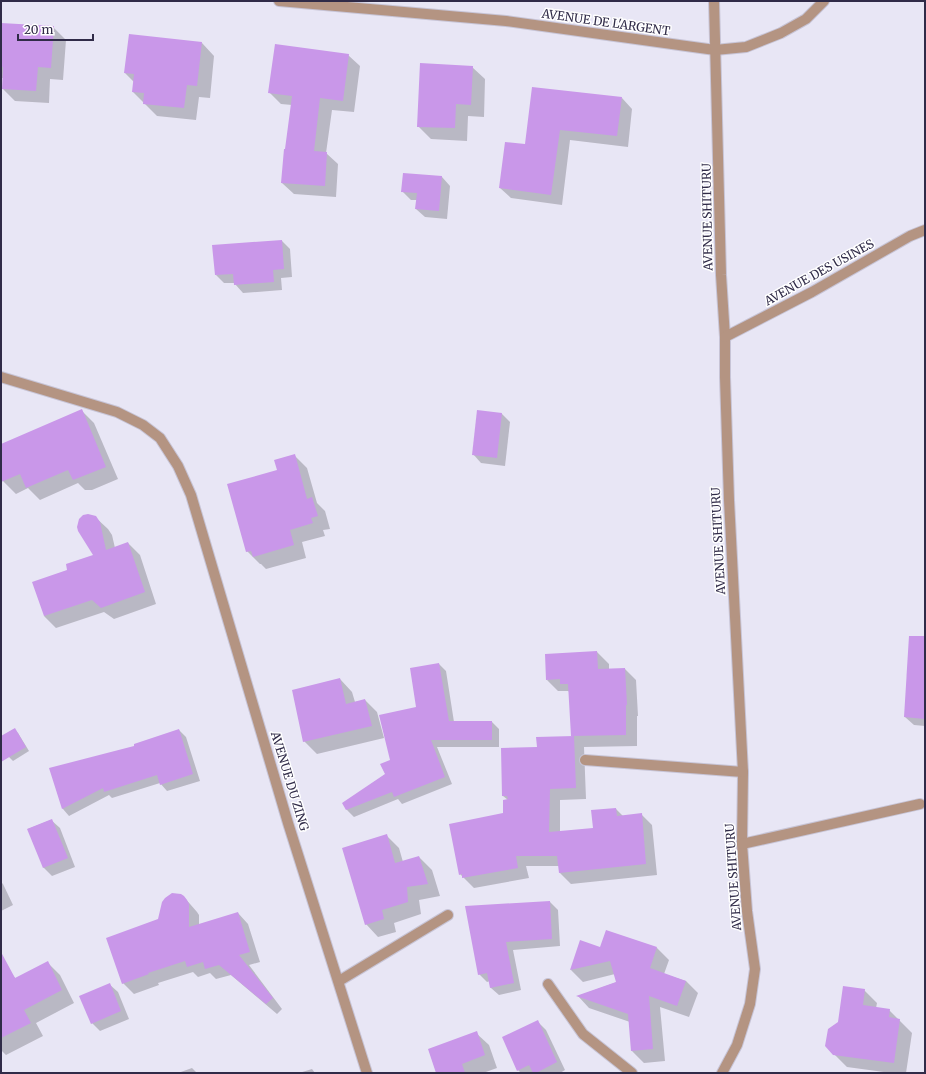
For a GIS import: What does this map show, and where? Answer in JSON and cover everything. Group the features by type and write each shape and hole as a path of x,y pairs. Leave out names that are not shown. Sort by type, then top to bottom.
{"street":[{"name":"AVENUE DE L'ARGENT","path":"278,1 506,21 715,50 746,47 782,33 806,19 824,1"},
{"name":"AVENUE SHITURU","path":"714,1 721,275 725,337 730,507 743,772 742,844 747,911 755,969 750,1004 737,1045 722,1073"},
{"name":"AVENUE DES USINES","path":"725,337 812,292 910,236 925,230"},
{"name":"AVENUE DU ZING","path":"1,377 117,412 143,425 160,438 178,466 191,495 288,823 367,1073"},
{"path":"585,760 743,772"},
{"path":"742,844 920,804"},
{"path":"339,981 448,915"},
{"path":"548,984 583,1034 632,1073"}],"building":[{"path":"1,23 54,26 51,68 38,67 36,91 2,89 3,67 1,67"},
{"path":"129,34 202,42 197,86 187,85 184,108 143,104 144,93 132,92 134,74 124,73"},
{"path":"275,44 349,54 343,101 320,98 314,151 327,152 325,186 281,183 284,149 292,96 268,93"},
{"path":"420,63 473,66 471,105 456,104 455,128 417,127"},
{"path":"532,87 622,97 617,136 560,130 551,195 499,188 505,142 525,144"},
{"path":"403,173 442,176 439,211 415,209 417,193 401,192"},
{"path":"282,240 284,269 273,270 274,282 234,285 233,274 215,275 212,245"},
{"path":"82,409 106,467 73,480 68,470 26,488 20,474 1,482 1,444"},
{"path":"477,410 502,413 497,458 472,455"},
{"path":"295,454 307,499 312,497 318,516 311,518 313,523 290,530 294,545 253,557 251,551 246,552 227,484 277,470 274,460"},
{"path":"88,514 96,516 100,522 106,550 128,542 145,592 101,608 92,600 44,616 32,582 67,570 66,564 93,555 77,527 79,519 83,515"},
{"path":"909,636 925,636 925,719 904,717"},
{"path":"597,651 598,669 625,668 627,705 626,735 571,736 568,684 560,684 560,679 546,680 545,654"},
{"path":"439,663 449,721 492,721 492,740 431,740 445,777 394,797 392,792 346,810 342,803 385,774 380,764 390,760 379,715 416,707 410,668"},
{"path":"340,678 346,704 365,699 372,726 303,742 292,690"},
{"path":"15,728 26,747 1,762 1,736"},
{"path":"179,729 193,774 160,785 157,775 104,792 103,788 62,809 49,768 134,746 134,744"},
{"path":"574,736 576,788 550,789 549,832 593,828 591,810 616,808 617,816 642,813 646,864 559,873 557,856 516,856 518,868 462,878 462,874 459,875 449,824 503,813 503,800 508,799 507,796 502,796 501,748 537,747 536,737"},
{"path":"52,819 68,858 43,868 27,829"},
{"path":"387,834 395,863 419,856 428,884 407,887 408,902 382,910 384,919 365,925 342,848"},
{"path":"172,893 181,894 189,904 189,927 238,912 250,952 239,955 273,998 266,1004 219,965 205,969 203,962 187,967 185,961 148,973 149,974 122,984 106,938 158,919 162,902"},
{"path":"550,901 552,939 506,942 514,983 490,988 487,973 478,975 465,906"},
{"path":"606,930 657,947 650,968 686,981 677,1006 649,996 653,1049 631,1051 628,1014 576,996 616,982 610,961 570,970 580,940 600,947"},
{"path":"1,952 15,978 48,961 62,990 24,1010 31,1023 1,1038"},
{"path":"110,983 121,1011 91,1024 79,996"},
{"path":"843,986 865,989 863,1005 890,1009 889,1017 900,1019 894,1063 833,1055 825,1046 828,1029 838,1022"},
{"path":"538,1020 557,1062 536,1073 533,1073 529,1065 517,1071 502,1037"},
{"path":"477,1031 485,1055 462,1064 465,1073 436,1073 428,1049"}]}
